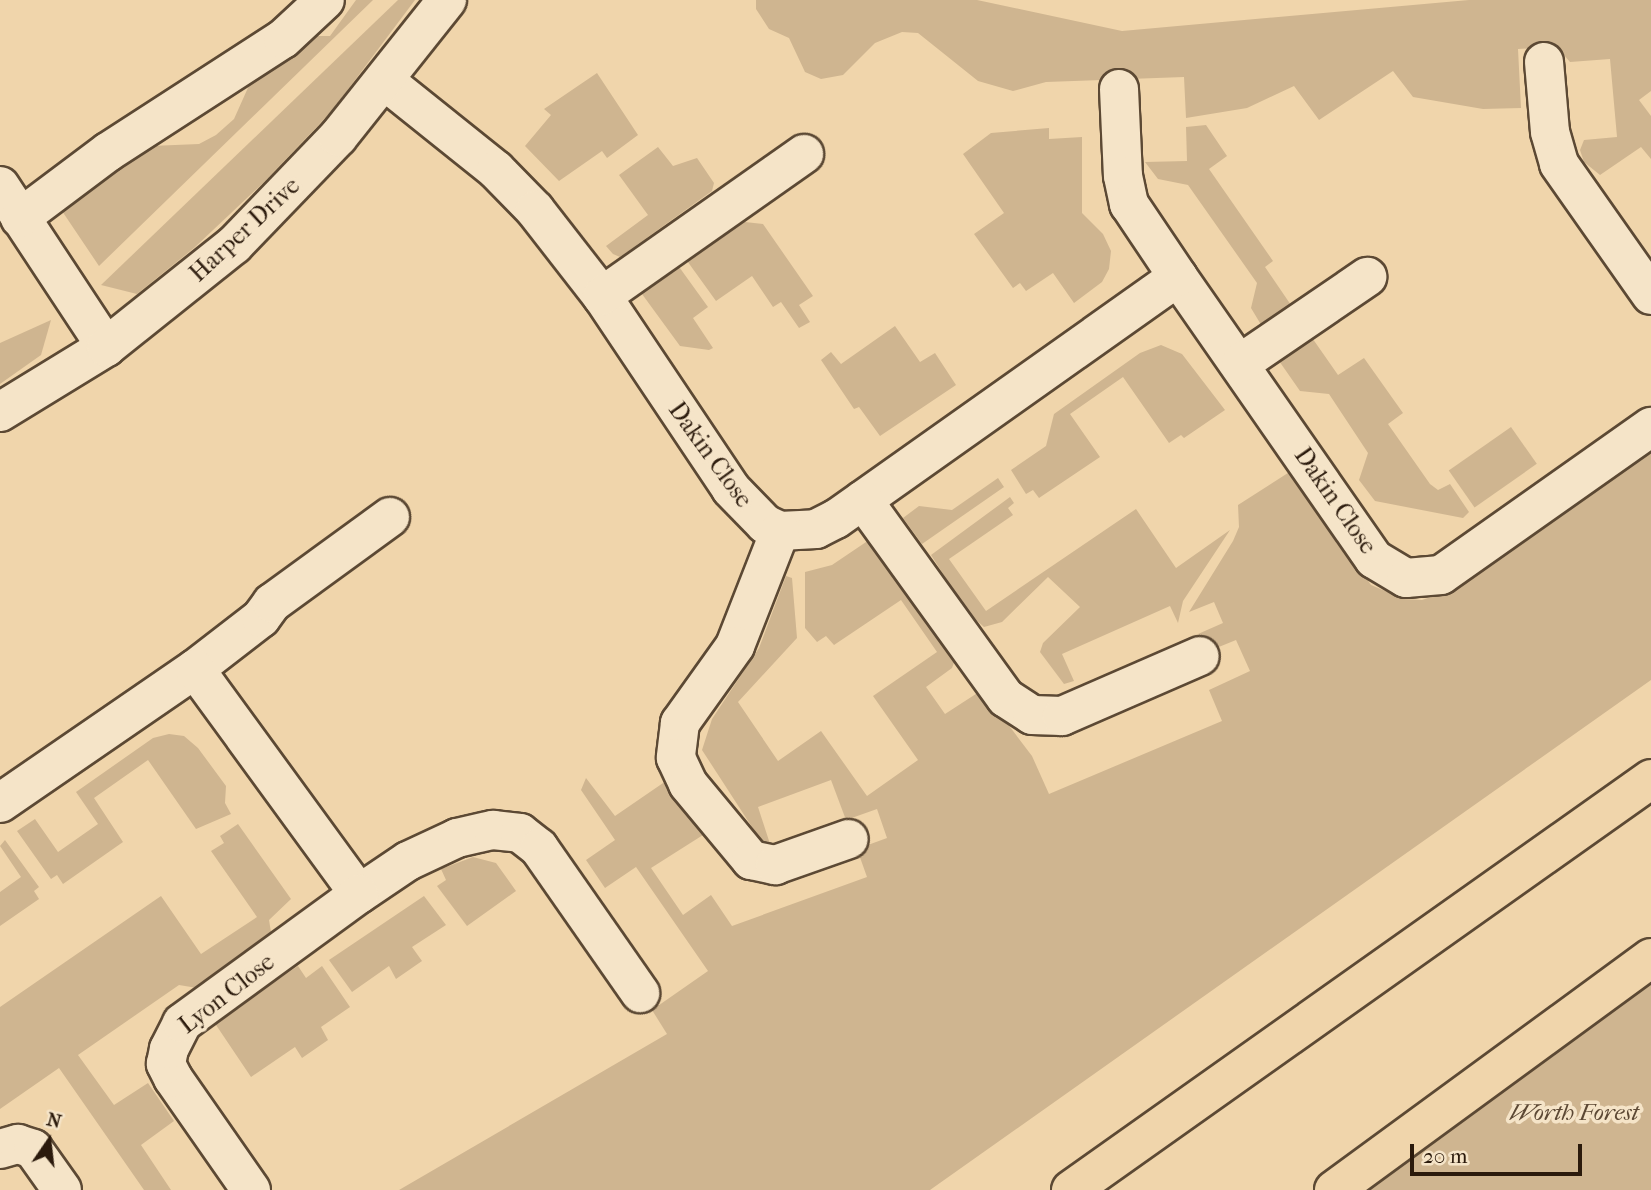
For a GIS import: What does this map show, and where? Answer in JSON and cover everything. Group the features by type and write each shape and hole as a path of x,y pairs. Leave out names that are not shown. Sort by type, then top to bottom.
{"highway":[{"path":"1071,1190 1651,779"},
{"path":"1334,1190 1651,958"}],"street":[{"path":"106,347 10,202 128,138 283,39 325,0"},
{"name":"Harper Drive","path":"0,412 106,347 234,245 291,190 385,81 447,0"},
{"path":"1544,62 1550,132 1559,164 1643,285"},
{"name":"Dakin Close","path":"385,81 496,170 570,251 731,489 765,524 780,531"},
{"name":"Dakin Close","path":"1119,89 1125,190 1129,204 1374,559 1406,578 1441,575 1651,427"},
{"path":"601,296 804,154"},
{"path":"849,839 775,865 751,860 688,783 676,758 680,723 735,646 780,531 816,529 863,500 1178,277"},
{"path":"1241,363 1367,277"},
{"path":"863,500 1006,698 1032,716 1062,716 1200,656"},
{"path":"0,803 195,669 261,618 272,603 390,517"},
{"path":"195,669 359,894"},
{"name":"Lyon Close","path":"251,1190 173,1078 166,1063 169,1049 182,1023 408,861 457,838 492,830 520,833 539,848 640,993"},
{"path":"0,1149 18,1144 33,1149 62,1190"}],"green space":[{"path":"356,0 373,0 99,266 62,211 114,167 151,146 199,144 216,135 234,119 251,81 303,36 330,36"},
{"path":"398,0 415,0 331,112 264,182 194,248 137,294 101,285"},
{"path":"756,0 977,0 1122,31 1469,0 1651,0 1651,91 1639,100 1651,116 1651,159 1641,147 1600,175 1584,162 1580,150 1584,140 1617,137 1610,59 1570,62 1557,47 1518,49 1521,108 1483,109 1413,97 1393,71 1319,120 1294,86 1247,108 1186,118 1184,77 1046,82 1013,91 978,81 918,33 902,32 875,43 843,75 821,79 805,72 789,38 769,29 756,9"},
{"path":"597,73 638,135 607,158 602,151 559,181 525,146 551,115 544,109"},
{"path":"1206,125 1227,156 1209,169 1273,261 1265,267 1295,311 1263,328 1251,308 1257,283 1188,185 1158,179 1145,162 1187,161 1186,127"},
{"path":"1049,128 1049,139 1082,137 1082,213 1103,234 1111,251 1109,269 1102,282 1074,303 1053,273 1026,291 1020,283 1013,288 974,234 1004,213 963,154 991,133"},
{"path":"658,147 673,166 697,158 714,183 712,191 620,257 606,246 648,215 619,175"},
{"path":"736,221 763,224 813,296 799,305 810,322 799,328 781,302 773,307 752,276 716,301 685,258"},
{"path":"677,264 708,307 693,318 713,348 709,350 680,346 642,294"},
{"path":"51,320 41,355 0,384 0,343"},
{"path":"895,326 920,362 935,353 956,385 880,436 859,407 854,409 821,360 831,352 841,364"},
{"path":"1308,332 1338,375 1364,358 1403,413 1388,424 1430,484 1438,490 1450,484 1469,512 1463,518 1375,501 1359,480 1368,453 1329,394 1300,391 1277,358"},
{"path":"1161,345 1182,354 1225,410 1184,438 1181,435 1169,443 1123,377 1070,414 1100,457 1039,498 1033,490 1026,494 1011,470 1046,446 1054,414 1140,353"},
{"path":"1511,427 1537,464 1475,507 1449,471"},
{"path":"1651,452 1651,680 930,1190 399,1190 667,1034 652,1010 708,971 636,867 605,888 586,860 615,840 581,790 586,778 615,816 666,781 703,835 651,868 683,915 711,895 732,926 867,877 857,849 887,838 877,809 846,820 831,780 758,807 771,847 763,844 702,750 712,719 759,648 786,576 792,578 797,638 738,702 778,761 821,731 867,796 918,760 873,696 937,652 901,600 834,645 826,636 817,642 805,628 805,572 832,565 872,538 955,660 952,668 926,687 945,714 982,690 1032,756 1049,794 1222,721 1209,690 1250,671 1236,640 1204,653 1198,634 1223,623 1214,602 1189,612 1233,541 1239,527 1238,505 1291,471 1371,585 1404,599 1422,600 1458,588"},
{"path":"998,478 1004,487 922,544 903,518 919,506 952,510"},
{"path":"1010,497 1014,503 1008,508 1013,515 949,559 986,611 1136,509 1176,568 1230,530 1183,601 1178,623 1170,606 1062,654 1074,681 1064,684 1040,652 1043,643 1080,607 1048,577 1002,622 984,627 968,613 931,555"},
{"path":"169,734 184,736 198,748 226,786 225,803 231,814 196,829 148,760 94,798 123,842 63,884 57,875 51,879 17,831 35,819 58,852 98,824 76,792 153,738"},
{"path":"238,824 291,899 269,920 271,932 197,988 179,985 78,1055 114,1105 148,1083 174,1121 141,1145 171,1190 144,1190 59,1068 0,1109 0,1007 161,896 201,954 257,917 211,851 224,843 220,836"},
{"path":"5,840 39,887 34,891 39,899 0,926 0,892 21,877 0,846"},
{"path":"473,857 496,863 516,891 467,926 437,886 446,880 441,869"},
{"path":"424,896 446,925 412,947 422,961 396,979 389,966 352,992 329,960"},
{"path":"298,966 306,978 322,966 350,1007 321,1027 328,1040 302,1058 295,1047 251,1077 214,1022"},
{"name":"Worth Forest","path":"1651,970 1651,1190 1319,1190"}]}
